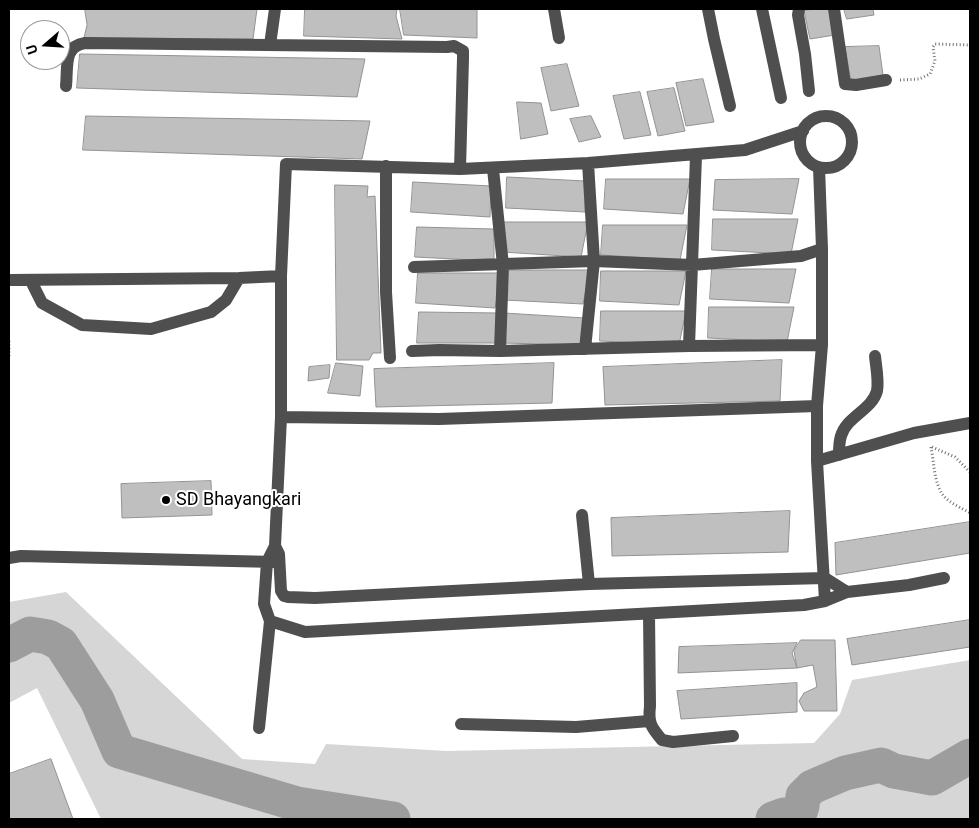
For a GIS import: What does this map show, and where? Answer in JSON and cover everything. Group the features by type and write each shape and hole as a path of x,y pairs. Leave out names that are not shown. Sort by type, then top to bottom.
{"street":[{"path":"270,45 275,9"},
{"path":"554,9 559,38"},
{"path":"708,9 730,106"},
{"path":"762,9 781,98"},
{"path":"799,9 798,15 806,54 809,92"},
{"path":"834,9 845,84 856,85 886,80"},
{"path":"66,86 70,51 76,44 85,43 454,46 463,51 460,169"},
{"path":"826,116 844,123 852,141 846,159 838,165 829,168 819,167 809,162 802,153 800,142 802,131 808,123 816,118 826,116"},
{"path":"259,728 270,621 264,604 274,562 279,554 275,546 281,417 281,276 286,164 493,169 588,163 696,156 745,150 802,131"},
{"path":"689,346 696,156"},
{"path":"585,349 594,260 588,163"},
{"path":"386,166 386,292 390,358"},
{"path":"819,167 822,249 822,346 817,406 817,461 825,602"},
{"path":"493,169 503,265 500,351"},
{"path":"414,267 594,260 692,264 801,256 822,249"},
{"path":"9,280 281,276"},
{"path":"31,281 42,303 82,325 151,329 211,312 226,300 239,278"},
{"path":"412,351 500,351 689,346 822,346"},
{"path":"839,455 841,435 848,424 871,402 876,394 878,378 875,356"},
{"path":"281,417 440,419 817,406"},
{"path":"817,461 914,433 970,423"},
{"path":"582,515 589,584"},
{"path":"9,558 21,556 274,562"},
{"path":"274,562 281,591 284,596 288,597 315,598 589,584 825,578 847,592"},
{"path":"270,621 305,632 804,605 825,602 847,592 908,585 944,578"},
{"path":"649,614 650,706 648,720 662,740 673,742 733,736"},
{"path":"461,724 576,727 648,720"}],"path":[{"path":"886,80 919,79 930,74 935,61 933,47 935,44 970,45"},
{"path":"9,341 9,356"},
{"path":"914,433 931,447 955,457 970,472"},
{"path":"931,447 937,481 943,495 970,513"}],"shaded area":[{"path":"66,592 242,759 315,764 326,744 447,751 814,743 840,714 852,680 970,660 970,819 101,819 37,688 9,703 9,602"}],"building":[{"path":"85,9 257,9 253,39 84,38 87,25"},
{"path":"305,9 397,9 396,16 402,39 304,36"},
{"path":"400,9 477,9 477,38 404,35"},
{"path":"832,9 835,35 810,39 804,11"},
{"path":"844,9 873,9 874,15 847,19"},
{"path":"879,46 883,75 851,82 845,47"},
{"path":"80,54 365,59 357,97 77,88"},
{"path":"567,64 579,106 551,111 541,68"},
{"path":"703,79 714,122 686,126 676,83"},
{"path":"674,88 685,131 658,136 647,92"},
{"path":"640,92 651,135 624,139 613,96"},
{"path":"517,102 541,103 548,134 521,139"},
{"path":"86,116 370,121 362,159 83,150"},
{"path":"591,116 601,137 579,142 570,119"},
{"path":"507,177 585,181 585,212 506,208"},
{"path":"606,179 690,179 683,214 604,209"},
{"path":"799,179 792,214 713,210 715,180"},
{"path":"413,182 491,186 490,217 411,212"},
{"path":"335,185 368,186 367,197 375,196 381,353 373,353 369,360 337,360"},
{"path":"713,219 798,219 791,254 712,250"},
{"path":"504,222 588,222 581,257 502,252"},
{"path":"603,225 687,225 680,260 601,255"},
{"path":"417,227 494,229 494,261 415,257"},
{"path":"712,269 796,269 789,303 710,299"},
{"path":"505,270 590,270 583,304 504,300"},
{"path":"601,271 686,271 679,305 600,301"},
{"path":"418,273 502,273 495,308 416,303"},
{"path":"709,307 794,307 787,342 708,338"},
{"path":"601,311 686,311 679,345 600,341"},
{"path":"419,312 499,313 495,343 417,343"},
{"path":"504,313 585,318 581,345 503,343"},
{"path":"782,360 780,401 605,405 603,367"},
{"path":"336,363 363,366 360,396 328,393"},
{"path":"554,363 552,403 376,407 374,369"},
{"path":"330,365 329,378 308,381 309,367"},
{"name":"SD Bhayangkari","path":"211,481 212,515 122,518 121,484"},
{"path":"790,511 788,552 612,556 611,518"},
{"path":"970,522 970,553 836,575 835,543"},
{"path":"970,620 970,647 852,665 847,639"},
{"path":"801,640 835,640 837,711 804,711 799,701 804,693 817,687 813,665 797,668 794,651"},
{"path":"797,643 792,653 797,668 678,673 679,647"},
{"path":"797,683 797,712 681,719 677,691"},
{"path":"51,759 73,819 9,819 9,774"}],"waterway":[{"path":"9,645 30,634 48,637 61,644 97,700 119,751 297,804 393,819"},
{"path":"773,819 784,815 799,815 803,796 812,787 845,773 881,765 894,771 932,778 970,756"}],"place":[{"name":"SD Bhayangkari","path":"166,500"}]}
